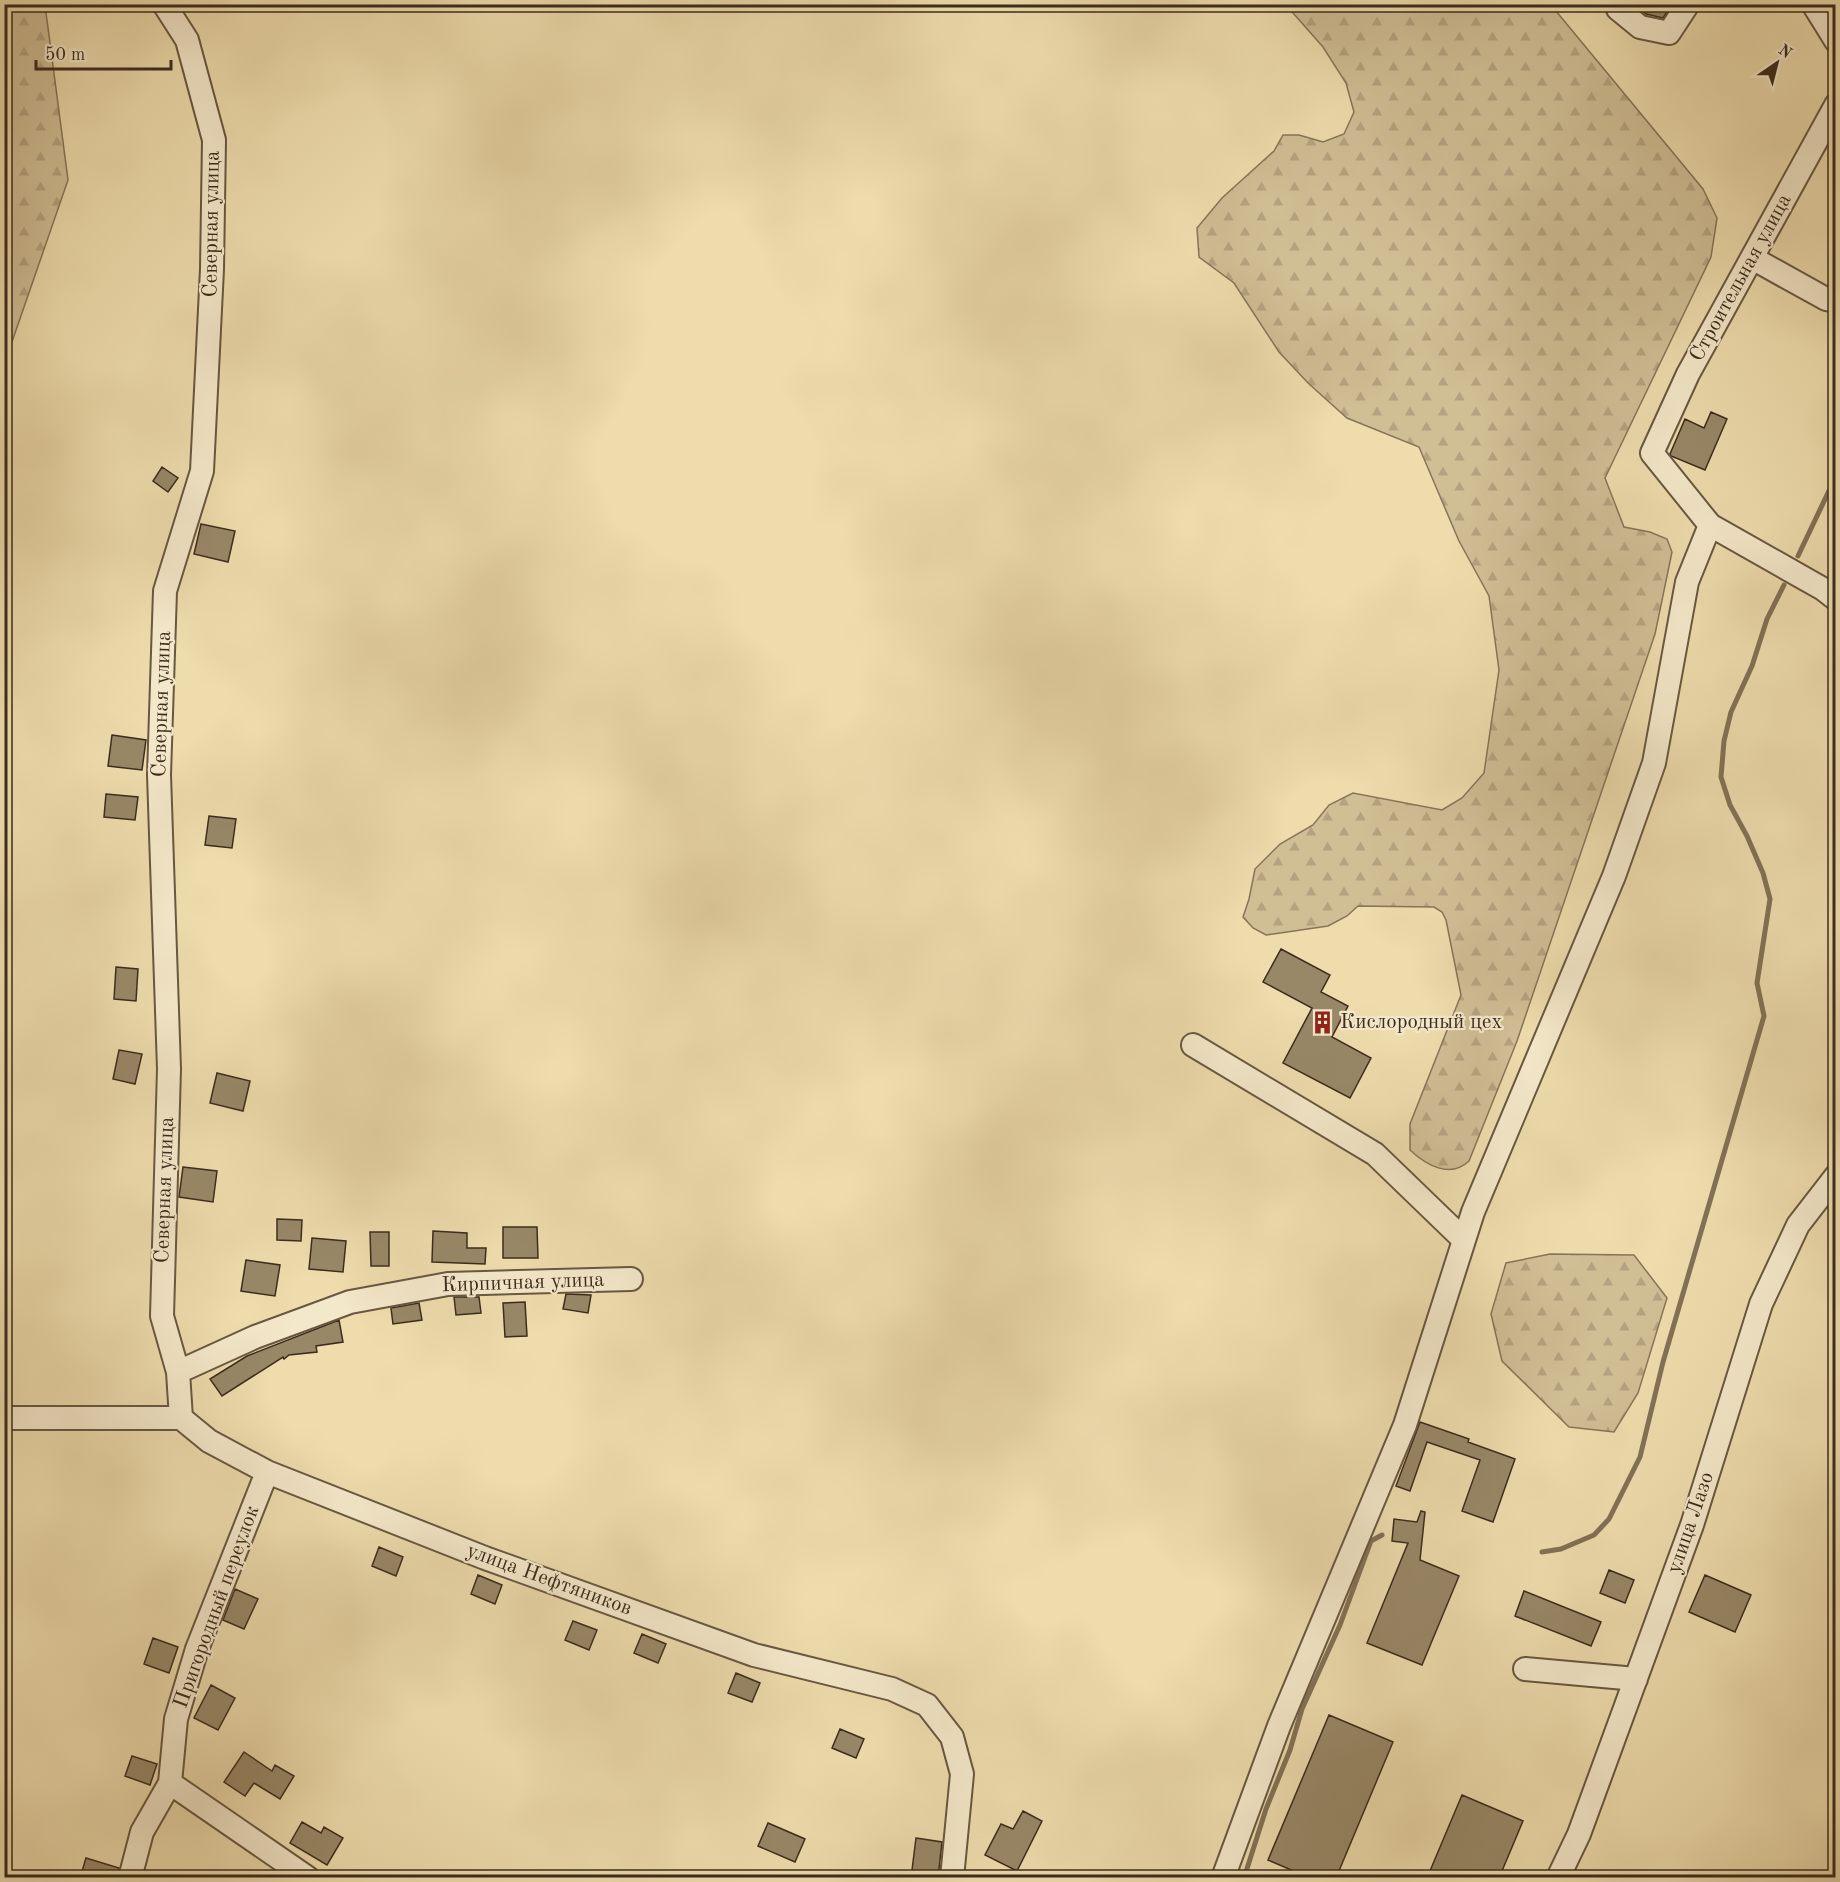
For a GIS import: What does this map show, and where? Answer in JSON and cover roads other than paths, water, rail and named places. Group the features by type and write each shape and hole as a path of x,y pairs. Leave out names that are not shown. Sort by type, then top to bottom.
{"street":[{"name":"Северная улица","path":"164,4 187,40 214,140 212,269 202,471 165,591 159,763 169,1069 162,1316 178,1372 181,1418"},
{"path":"1621,4 1618,9 1640,27 1669,33 1688,4"},
{"path":"1813,4 1836,41"},
{"name":"Строительная улица","path":"1710,525 1652,453 1688,374 1836,105"},
{"path":"1752,258 1826,299 1836,301"},
{"path":"1223,1878 1279,1726 1405,1425 1473,1212 1614,876 1653,763 1687,582 1710,525 1823,589 1836,599"},
{"path":"1194,1045 1375,1154 1464,1240"},
{"name":"улица Лазо","path":"1557,1878 1579,1834 1692,1525 1761,1304 1798,1225 1836,1176"},
{"name":"Кирпичная улица","path":"178,1372 255,1337 350,1302 448,1284 631,1279"},
{"path":"4,1418 181,1418"},
{"name":"улица Нефтяников","path":"181,1418 209,1441 267,1472 485,1557 743,1651 892,1689 927,1706 952,1737 962,1774 952,1878"},
{"name":"Пригородный переулок","path":"130,1878 142,1832 170,1783 176,1719 197,1649 267,1472"},
{"path":"1525,1669 1636,1679"},
{"path":"170,1783 308,1878"}],"waterway":[{"path":"1798,556 1836,476"},
{"path":"1542,1552 1561,1549 1594,1535 1609,1519 1640,1457 1663,1362 1764,1016 1757,983 1770,899 1763,873 1730,805 1721,777 1724,741 1731,712 1752,666 1767,619 1784,585"},
{"path":"1244,1878 1266,1809 1290,1750 1302,1709 1340,1625 1371,1541 1382,1535"}],"place":[{"name":"Кислородный цех","path":"1322,1022"}]}
